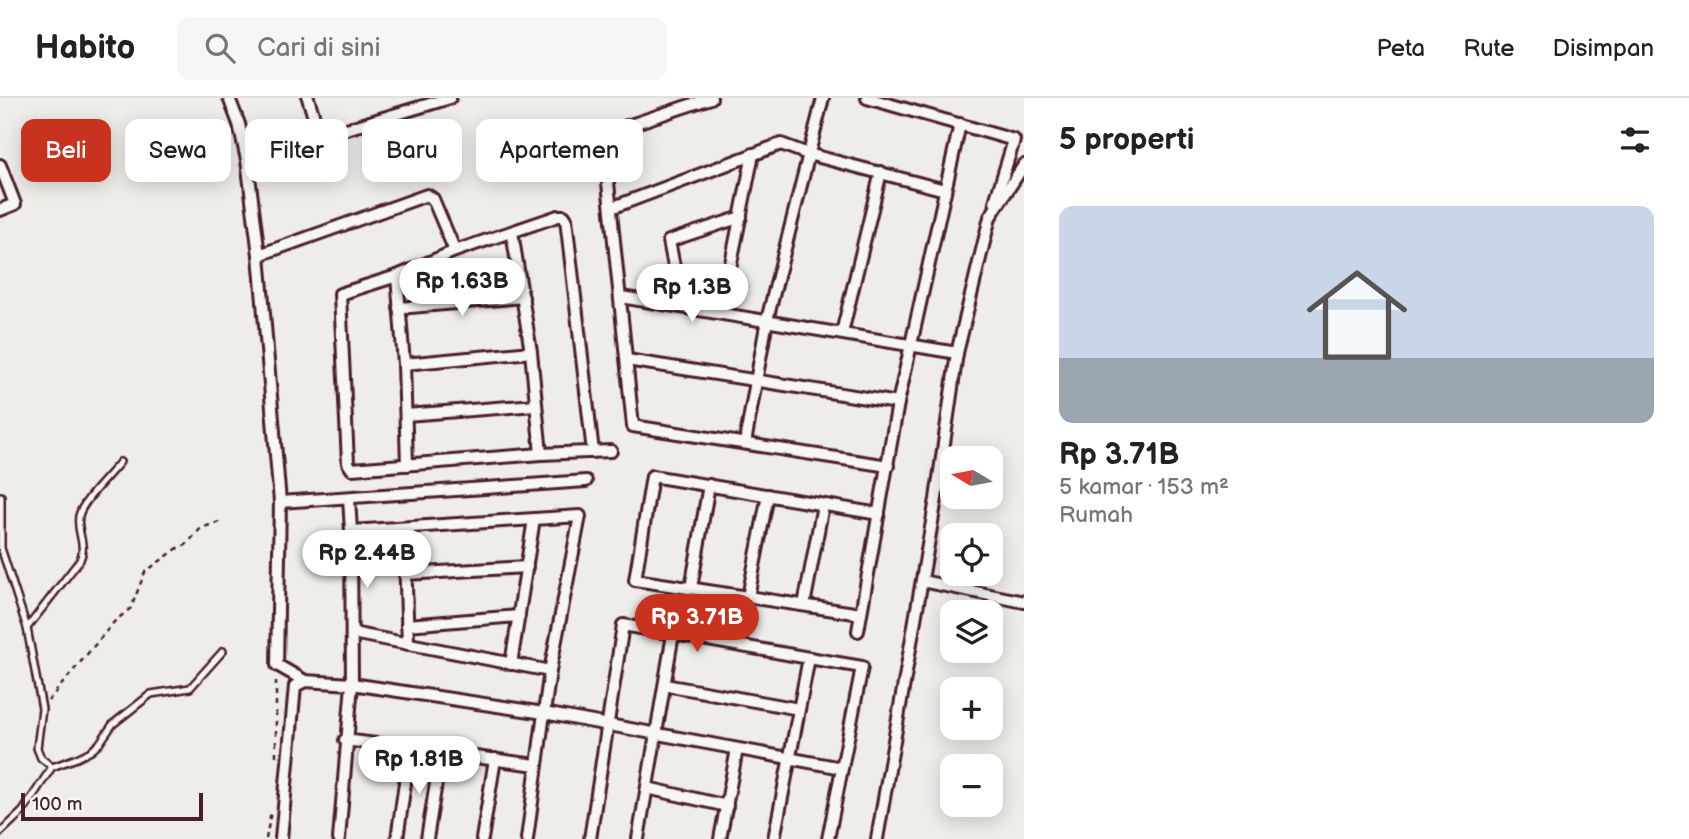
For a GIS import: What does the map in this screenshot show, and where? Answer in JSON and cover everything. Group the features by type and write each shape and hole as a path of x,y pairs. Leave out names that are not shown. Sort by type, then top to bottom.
{"street":[{"path":"229,98 245,151"},
{"path":"307,98 314,119"},
{"path":"348,128 450,98"},
{"path":"711,98 603,134 633,426 888,466"},
{"path":"745,443 767,320 823,98"},
{"path":"867,98 1014,140 990,217 957,353 922,581 877,839"},
{"path":"858,631 909,345 960,124"},
{"path":"611,208 781,144 945,190"},
{"path":"721,313 753,155"},
{"path":"0,165 15,204 0,210"},
{"path":"990,217 1024,165"},
{"path":"842,333 881,172"},
{"path":"250,182 259,255 280,502 276,665 305,681 352,684 544,713 842,768"},
{"path":"259,255 427,195 433,199 455,251"},
{"path":"593,452 566,219 558,216 455,251 397,276 340,293 350,467 355,469 541,454 611,452"},
{"path":"682,307 669,241 741,217"},
{"path":"512,232 531,352 541,454"},
{"path":"397,276 404,364 407,465"},
{"path":"399,308 523,297"},
{"path":"621,297 957,353"},
{"path":"404,364 531,352"},
{"path":"627,360 898,403"},
{"path":"406,415 536,405"},
{"path":"861,614 635,580 652,476 879,514"},
{"path":"280,502 586,481"},
{"path":"691,589 709,485"},
{"path":"748,597 768,495"},
{"path":"338,839 352,684 349,498"},
{"path":"804,605 823,505"},
{"path":"351,531 580,516 550,671 527,839"},
{"path":"512,664 534,519"},
{"path":"404,528 408,644"},
{"path":"405,574 527,567"},
{"path":"922,581 1024,602"},
{"path":"407,625 519,616"},
{"path":"590,839 623,625 862,667 828,839"},
{"path":"352,633 550,671"},
{"path":"638,839 673,634"},
{"path":"774,839 809,658"},
{"path":"281,839 295,686 305,681"},
{"path":"664,685 799,709"},
{"path":"345,740 536,765"},
{"path":"397,839 410,748"},
{"path":"720,839 737,749"},
{"path":"428,839 441,752"},
{"path":"482,839 495,760"},
{"path":"647,788 727,806"}],"lane":[{"path":"27,628 80,560 83,552 79,523 81,508 120,462"},
{"path":"1,496 1,548 27,628 42,709 37,748 41,758 52,767"},
{"path":"2,839 0,832 23,810 52,767 91,751 113,724 151,694 190,688 223,651"}],"path":[{"path":"42,709 114,622 131,608 145,572 186,545 201,528 222,521"},
{"path":"276,665 276,762"},
{"path":"266,839 273,801"}]}
